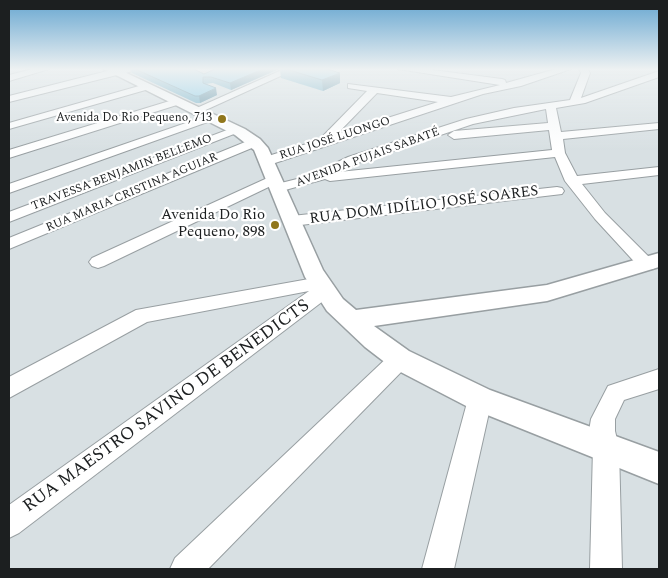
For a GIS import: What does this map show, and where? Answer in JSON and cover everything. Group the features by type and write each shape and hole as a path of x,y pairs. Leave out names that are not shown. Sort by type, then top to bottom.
{"main road":[{"path":"164,96 235,130 255,142 261,148 311,267 322,287 335,305 350,320 400,359 480,399 659,468"},
{"path":"350,320 546,292 653,262"}],"street":[{"path":"9,126 114,96"},
{"path":"11,184 202,114 233,96"},
{"path":"322,143 368,96"},
{"path":"425,96 454,100"},
{"name":"RUA JOSÉ LUONGO","path":"266,161 466,96"},
{"path":"574,102 576,96"},
{"name":"AVENIDA PUJAIS SABATÉ","path":"276,184 314,179 353,160 487,116 551,107 599,96"},
{"path":"9,154 176,102"},
{"path":"551,107 559,153 572,181 600,216 653,262"},
{"path":"424,137 659,126"},
{"name":"TRAVESSA BENJAMIN BELLEMO","path":"9,217 235,130"},
{"name":"RUA MARIA CRISTINA AGUIAR","path":"9,244 255,142"},
{"path":"314,179 559,153"},
{"path":"572,181 659,171"},
{"path":"98,262 276,184"},
{"name":"RUA DOM IDÍLIO JOSÉ SOARES","path":"292,221 557,191"},
{"path":"9,388 110,331 143,315 322,287"},
{"name":"RUA MAESTRO SAVINO DE BENEDICTS","path":"9,523 322,287"},
{"path":"186,569 400,359"},
{"path":"606,569 606,448 602,431 603,420 612,397 622,390 659,379"},
{"path":"438,569 480,399"}],"place":[{"name":"Avenida Do Rio Pequeno, 713","path":"222,119"},
{"name":"Avenida Do Rio Pequeno, 898","path":"275,225"}]}
